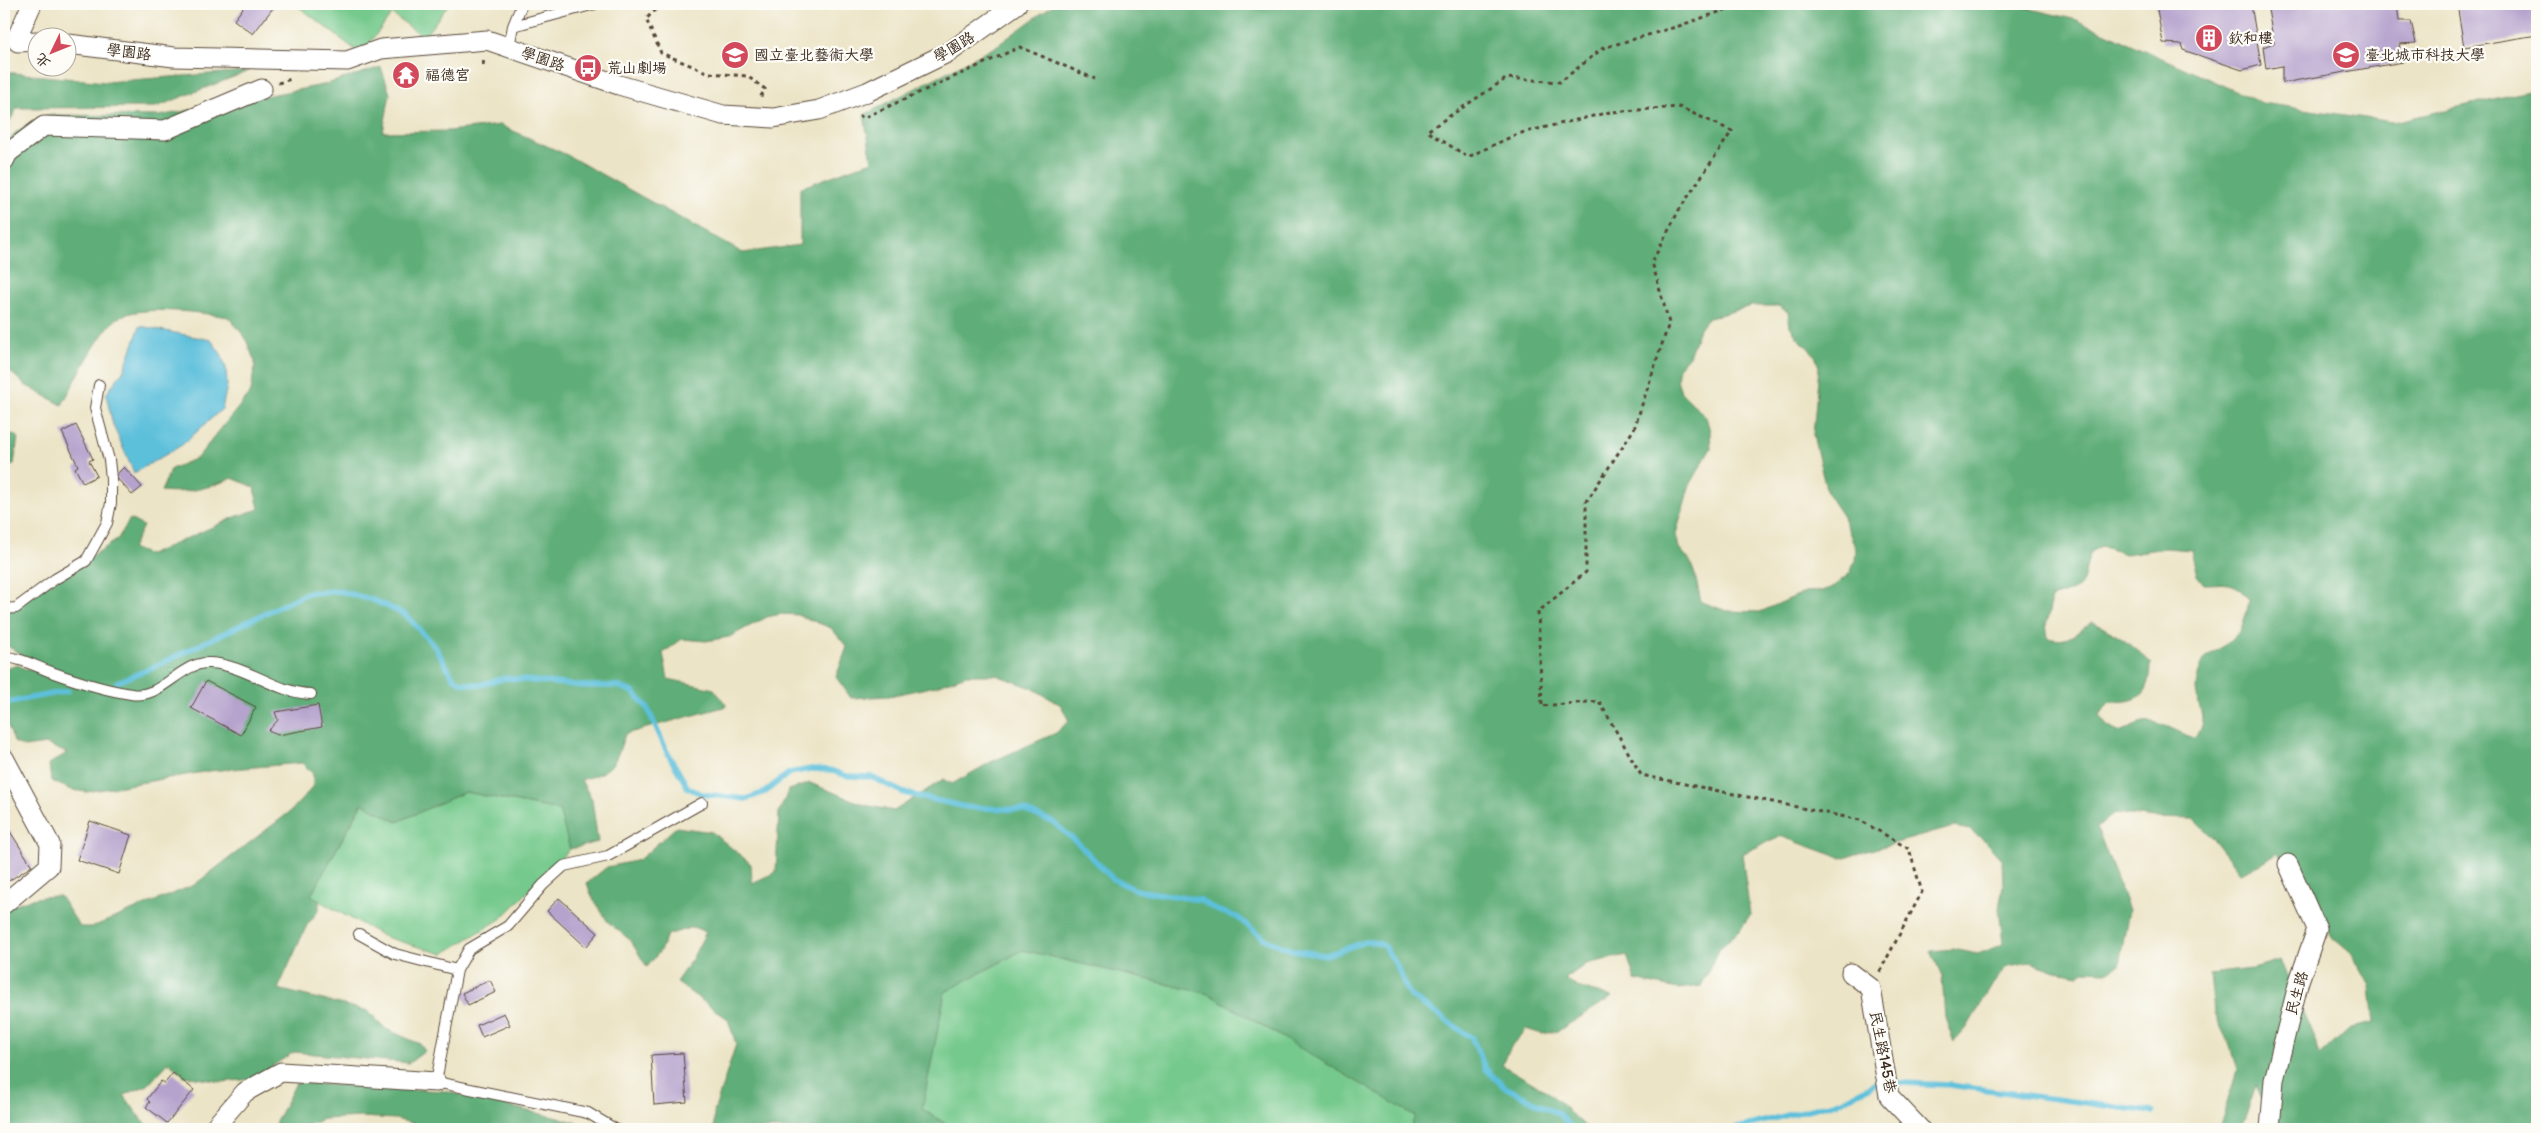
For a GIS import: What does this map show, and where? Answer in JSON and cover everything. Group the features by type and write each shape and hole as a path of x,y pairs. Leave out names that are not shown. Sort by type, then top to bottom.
{"street":[{"path":"28,41 13,42 32,4"},
{"name":"學園路","path":"78,45 174,57 347,61 381,50 455,41 486,40 618,85 723,115 773,118 819,110 867,92 951,51 1017,4"},
{"path":"4,161 8,153 44,126 165,130 262,88"},
{"path":"4,758 50,844 49,866 4,904"},
{"name":"民生路","path":"2270,1129 2274,1080 2299,981 2317,929 2288,864"},
{"path":"1851,974 1871,988"},
{"name":"民生路145巷","path":"1871,988 1889,1096 1920,1129"},
{"path":"213,1129 245,1092 281,1072 436,1082"}],"lane":[{"path":"509,47 513,26 522,4"},
{"path":"513,26 595,4"},
{"path":"4,609 16,608 55,580 86,561 107,523 111,503 111,478 109,460 95,408 99,385"},
{"path":"4,657 70,679 133,695 146,694 190,667 208,663 232,666 298,693 311,694"},
{"path":"615,1129 588,1113 436,1082 456,970 469,949 508,926 543,885 564,866 608,856 702,803"},
{"path":"359,934 395,954 456,970"}],"path":[{"path":"662,4 646,19 661,53 709,73 747,76 765,89 758,101 764,101"},
{"path":"1742,4 1679,26 1603,48 1560,82 1507,78 1428,131 1468,158 1517,134 1610,112 1679,107 1732,131 1679,210 1652,262 1669,323 1634,429 1586,502 1586,572 1538,612 1542,706 1599,701 1641,775 1860,820 1909,849 1922,892 1871,988"},
{"path":"840,102 863,118 1020,47 1096,79"}],"green space":[{"path":"295,4 449,4 424,37 392,14 361,54"},
{"path":"1054,4 2010,4 2077,20 2262,103 2393,122 2537,89 2537,1129 2275,1129 2256,1085 2241,1129 2219,1129 2237,1071 2230,1046 2214,1013 2210,974 2250,969 2280,960 2321,1055 2350,1028 2374,1023 2370,986 2353,955 2333,938 2278,853 2263,863 2240,873 2215,841 2193,819 2154,818 2115,813 2097,828 2129,910 2119,964 2107,972 2084,971 2079,975 2056,971 2030,962 2008,966 1993,984 1966,1029 1954,1042 1945,1018 1942,976 1931,951 1953,949 1978,954 2003,944 1999,908 2003,885 2002,860 1983,839 1970,830 1954,827 1841,858 1780,836 1742,854 1750,915 1739,931 1720,948 1701,986 1678,989 1635,980 1627,955 1586,964 1565,979 1577,987 1612,997 1558,1031 1542,1034 1526,1029 1512,1045 1502,1065 1548,1092 1586,1127 1597,1129 1410,1129 1415,1116 1209,994 1023,950 945,992 922,1109 954,1129 714,1129 714,1112 736,1044 728,1019 676,982 692,959 706,932 693,927 667,935 660,951 647,967 630,940 608,922 592,897 587,883 607,867 639,860 676,827 712,832 751,864 752,883 776,872 779,812 789,790 810,783 865,805 894,811 944,779 952,784 991,762 1056,733 1069,721 1061,705 1032,688 996,675 966,675 936,686 889,696 851,698 836,677 847,647 831,628 798,615 781,614 767,617 729,637 706,641 682,639 663,653 668,679 714,689 727,706 625,734 615,760 611,765 600,773 581,780 592,800 598,842 570,849 559,810 465,792 397,822 362,803 311,895 319,900 319,910 307,925 278,989 368,1011 386,1029 420,1044 425,1051 409,1063 294,1052 252,1079 222,1082 184,1076 169,1062 148,1085 124,1095 141,1119 152,1129 4,1129 4,909 31,899 60,896 80,927 92,927 194,885 291,811 313,787 313,774 302,763 209,771 87,792 72,790 51,781 49,764 67,753 46,744 24,747 14,742 4,716 5,669 18,665 27,670 43,667 4,644 4,613 117,540 130,519 143,526 132,548 149,555 235,517 259,509 254,487 232,478 198,489 180,492 161,491 171,469 197,458 251,392 255,362 245,337 228,317 155,310 140,311 118,318 95,346 62,405 25,385 4,366 4,150 15,133 29,123 47,115 159,116 323,85 381,67 390,94 383,132 449,131 500,125 567,155 743,253 800,245 800,188 872,161 864,115 995,47","holes":["1751,306 1778,306 1788,312 1790,326 1797,337 1815,355 1819,367 1813,435 1827,493 1843,517 1856,549 1855,561 1850,573 1833,587 1821,591 1805,592 1760,612 1727,611 1701,602 1690,561 1679,548 1676,534 1689,487 1711,448 1710,431 1706,417 1681,392 1677,379 1679,367 1689,356 1699,329 1709,318","2101,546 2125,554 2165,548 2191,550 2197,575 2204,584 2230,584 2244,593 2249,600 2239,632 2228,643 2202,661 2196,689 2202,719 2195,738 2163,725 2150,722 2134,725 2118,732 2107,726 2100,715 2109,702 2129,701 2136,698 2142,695 2149,683 2151,663 2124,640 2093,622 2067,638 2048,638 2046,625 2052,598 2073,590 2082,584 2090,552"]},
{"path":"249,71 156,107 17,108 4,131 4,72 28,74 28,78 65,78 105,82"},
{"path":"4,430 18,437 14,464 4,470"},
{"path":"465,792 559,810 570,849 502,918 443,954 385,937 310,896 363,803 397,822"},
{"path":"1023,950 1209,994 1416,1116 1410,1129 954,1129 922,1109 945,992"},
{"path":"296,1083 444,1091 575,1122 586,1129 439,1129 395,1119 361,1117 323,1119 300,1129 275,1129 276,1122"}],"water":[{"path":"140,326 211,340 221,354 226,368 227,386 222,409 182,445 134,473 113,425 106,394 124,370"}],"building":[{"path":"246,4 276,4 253,34 234,20"},
{"name":"欽和樓","path":"2156,4 2251,4 2261,65 2242,70 2183,50 2181,44 2163,43"},
{"path":"2267,4 2397,4 2399,21 2411,21 2416,43 2399,44 2403,62 2282,83 2282,66 2266,69 2263,47 2274,43"},
{"path":"2457,4 2537,4 2537,35 2464,47"},
{"name":"福德宮","path":"413,70 414,80 400,81 399,71"},
{"path":"76,425 93,459 89,461 97,476 83,483 75,468 78,466 62,432"},
{"path":"124,467 142,487 132,495 115,476"},
{"path":"206,681 256,707 241,735 191,708"},
{"path":"318,705 322,727 278,735 268,731 278,720 275,712"},
{"path":"90,821 131,835 119,874 77,860"},
{"path":"4,822 32,866 7,882 4,877"},
{"path":"559,898 598,933 586,947 547,911"},
{"path":"490,980 496,992 468,1005 462,993"},
{"path":"504,1013 510,1025 482,1037 477,1025"},
{"path":"683,1053 687,1102 654,1105 651,1055"},
{"path":"173,1073 194,1090 167,1123 146,1107 150,1102 147,1099 161,1081 165,1083"},
{"path":"226,1120 237,1129 217,1129"}],"waterway":[{"path":"117,682 152,668 307,593 339,591 373,600 406,615 435,647 453,677 462,683 480,685 505,678 583,686 617,686 633,692 647,707 667,752 688,788 702,794 746,799 765,792 789,773 811,769 830,770 847,776 871,777 904,793 966,807 1023,810 1053,822 1079,844 1113,879 1136,890 1200,900 1216,910 1237,917 1266,940 1292,950 1326,955 1368,941 1383,945 1396,964 1409,995 1472,1038 1485,1068 1503,1086 1560,1115 1573,1129"},
{"path":"4,703 68,691"},
{"path":"1734,1129 1842,1101 1878,1082 1950,1085 2153,1112"}],"place":[{"name":"欽和樓","path":"2209,38"},
{"name":"國立臺北藝術大學","path":"735,55"},
{"name":"臺北城市科技大學","path":"2346,55"},
{"name":"荒山劇場","path":"588,68"},
{"name":"福德宮","path":"406,75"}]}
